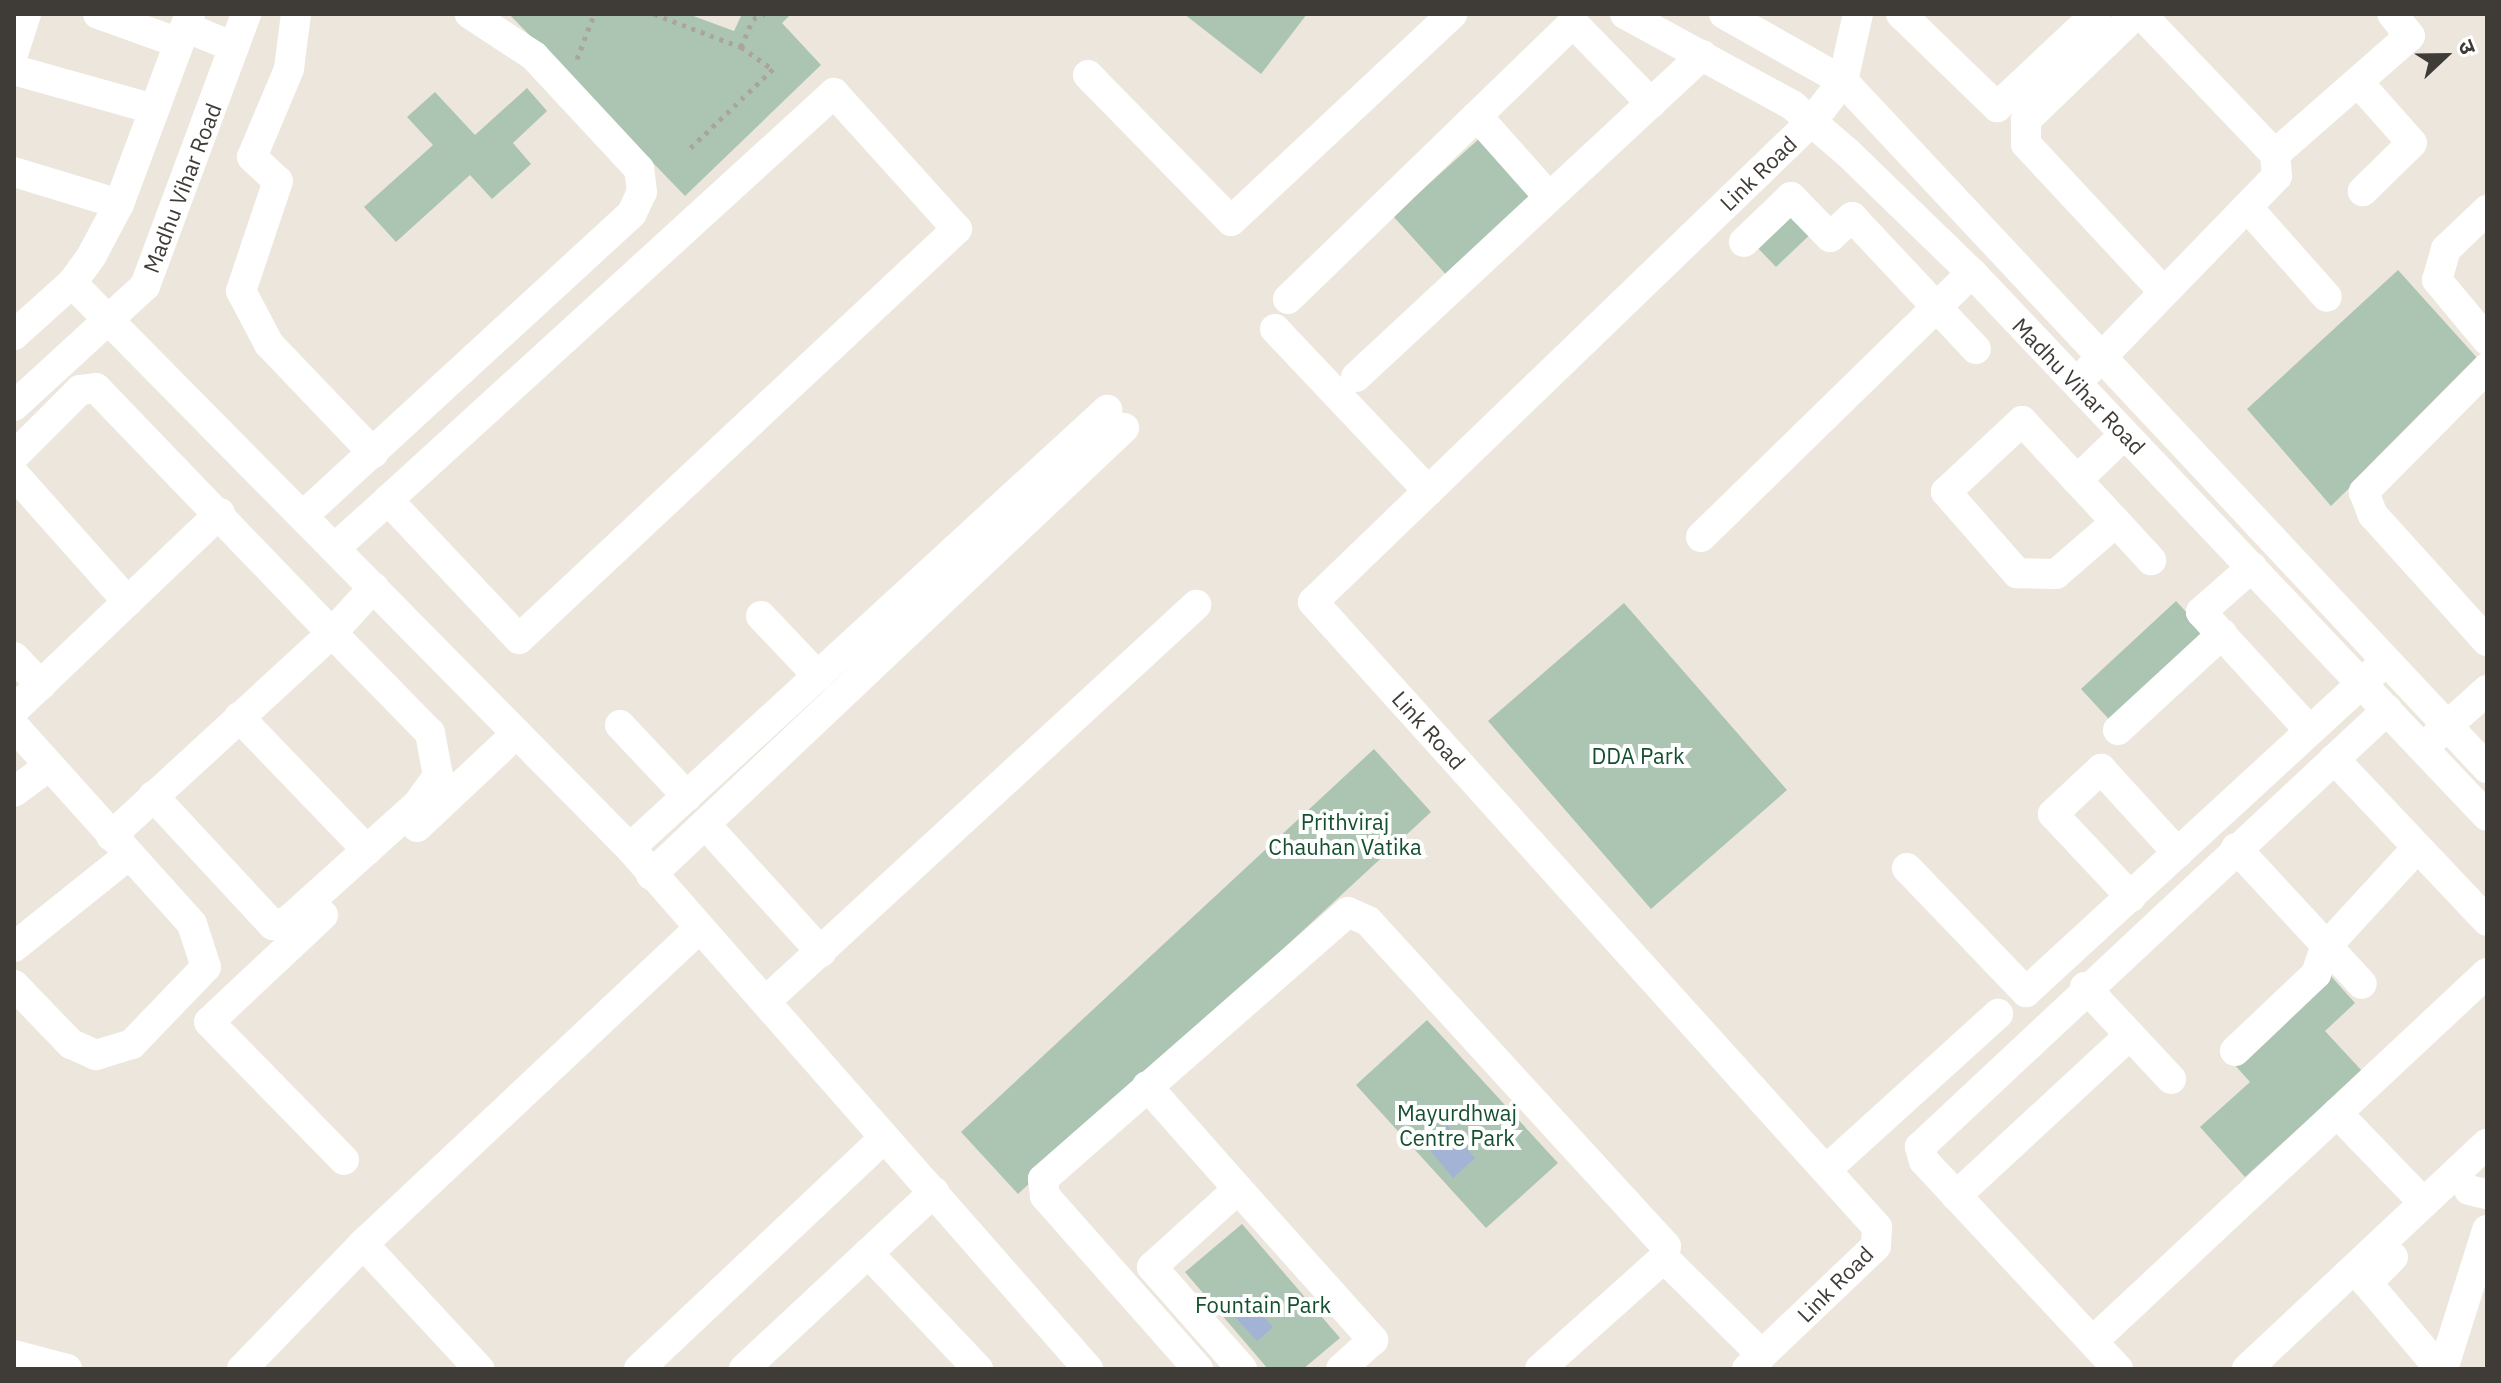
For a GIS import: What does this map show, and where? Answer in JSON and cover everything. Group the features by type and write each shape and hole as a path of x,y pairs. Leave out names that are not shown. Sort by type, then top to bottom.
{"street":[{"path":"14,51 26,14"},
{"path":"98,14 184,28 234,47"},
{"name":"Madhu Vihar Road","path":"14,406 145,286 161,255 246,14"},
{"path":"296,14 289,69 252,157 278,181 241,291 269,344 373,453"},
{"path":"305,514 632,213 642,192 639,169 534,56 470,14"},
{"path":"1088,75 1231,221 1452,14"},
{"name":"Madhu Vihar Road","path":"1625,14 1703,55 1812,121 1972,273 2487,816"},
{"name":"Madhu Vihar Road","path":"1724,14 1843,81 2487,768"},
{"path":"1843,81 1858,14"},
{"path":"1901,14 1997,107 2096,14"},
{"path":"2078,385 2101,355 2277,176 2275,154 2138,14 2026,120 2026,144 2163,291"},
{"path":"2275,154 2410,36 2392,14"},
{"path":"1288,299 1573,23 1651,103"},
{"path":"20,321 72,283 119,204 184,28"},
{"path":"1356,377 1703,55"},
{"path":"14,70 154,109"},
{"name":"Link Road","path":"1755,1362 1879,1240 1877,1227 1313,602 1812,121 1843,81"},
{"path":"2358,82 2412,143 2363,191"},
{"path":"336,547 834,93 957,229 519,639 388,500"},
{"path":"1477,116 1549,197"},
{"path":"14,172 119,204"},
{"path":"1744,242 1791,197 1830,237 1852,217 1976,349"},
{"path":"2247,207 2327,297"},
{"path":"2487,210 2446,249 2437,280 2487,340"},
{"path":"1701,537 1972,273"},
{"path":"72,283 305,514 515,735 630,848 697,930 766,1001 882,1140 934,1192 1088,1369"},
{"path":"1275,329 1428,491"},
{"path":"2487,368 2364,492 2373,515 2487,641"},
{"path":"14,456 80,390 96,388 430,733 439,756 438,776 417,805 288,921 273,925 153,796"},
{"path":"630,848 818,676 1116,419 651,875"},
{"path":"2116,522 2056,574 2017,573 1946,492 2022,421 2116,522 2151,560"},
{"path":"2077,480 2125,434"},
{"path":"14,474 128,602"},
{"path":"14,710 220,513"},
{"path":"2252,567 2201,612 2310,731"},
{"path":"14,947 120,846 153,796 332,633 374,587"},
{"path":"766,1001 1196,605"},
{"path":"761,616 818,676"},
{"path":"2118,730 2222,634"},
{"path":"14,657 41,685"},
{"path":"1907,868 2026,992 2388,659"},
{"path":"2422,750 2487,690"},
{"path":"2118,1369 1924,1161 1925,1136 2387,710"},
{"path":"239,717 367,850"},
{"path":"620,725 687,796"},
{"path":"14,726 203,943 206,967 132,1044 96,1055 71,1044 14,985"},
{"path":"344,1160 209,1022 515,735"},
{"path":"2334,759 2487,921"},
{"path":"14,792 49,766"},
{"path":"2131,897 2053,814 2091,778 2101,769 2178,853"},
{"path":"705,824 821,952"},
{"path":"2236,848 2325,948 2362,984"},
{"path":"2235,1051 2316,974 2325,948 2417,848"},
{"path":"1215,1337 1189,1367 1040,1187 1147,1086 1341,914 1357,913 1662,1237 1664,1258 1755,1362"},
{"path":"242,1369 363,1244 697,930"},
{"path":"2093,1341 2487,973"},
{"path":"2085,987 2171,1079"},
{"path":"1827,1169 1998,1014"},
{"path":"1956,1196 2130,1035"},
{"path":"1147,1086 1373,1340 1341,1369"},
{"path":"2337,1113 2425,1215"},
{"path":"639,1369 882,1140"},
{"path":"2442,1369 2367,1283 2487,1144"},
{"path":"1238,1189 1152,1267 1242,1369"},
{"path":"744,1369 934,1192"},
{"path":"2247,1369 2425,1215"},
{"path":"2442,1369 2487,1230"},
{"path":"363,1244 479,1369"},
{"path":"868,1253 978,1369"},
{"path":"1540,1369 1664,1258"},
{"path":"14,1355 67,1369"}],"path":[{"path":"577,59 594,14"},
{"path":"654,14 741,47 773,69 686,152"},
{"path":"741,47 753,19 764,14"}],"green space":[{"path":"509,14 688,14 734,31 742,14 791,14 782,23 821,65 685,196"},
{"path":"1184,14 1307,14 1261,74"},
{"path":"527,88 547,111 513,143 531,164 492,199 470,175 396,242 364,207 433,145 407,117 435,92 475,135"},
{"path":"1480,138 1536,200 1450,279 1393,216"},
{"path":"1795,207 1816,229 1776,267 1755,245"},
{"path":"2398,270 2479,360 2331,506 2247,409"},
{"path":"2176,601 2212,640 2117,728 2081,689"},
{"name":"DDA Park","path":"1624,603 1787,790 1651,909 1488,721"},
{"name":"Prithviraj Chauhan Vatika","path":"1374,749 1431,812 1018,1194 961,1132"},
{"path":"2330,975 2355,1003 2325,1031 2362,1071 2245,1177 2200,1127 2250,1082 2233,1063"},
{"name":"Mayurdhwaj Centre Park","path":"1427,1020 1558,1163 1486,1228 1356,1085"},
{"name":"Fountain Park","path":"1242,1224 1340,1338 1303,1369 1268,1369 1185,1272"}],"water":[{"path":"1447,1125 1475,1158 1453,1178 1426,1145"},
{"path":"1243,1294 1273,1327 1257,1341 1227,1308"}]}
